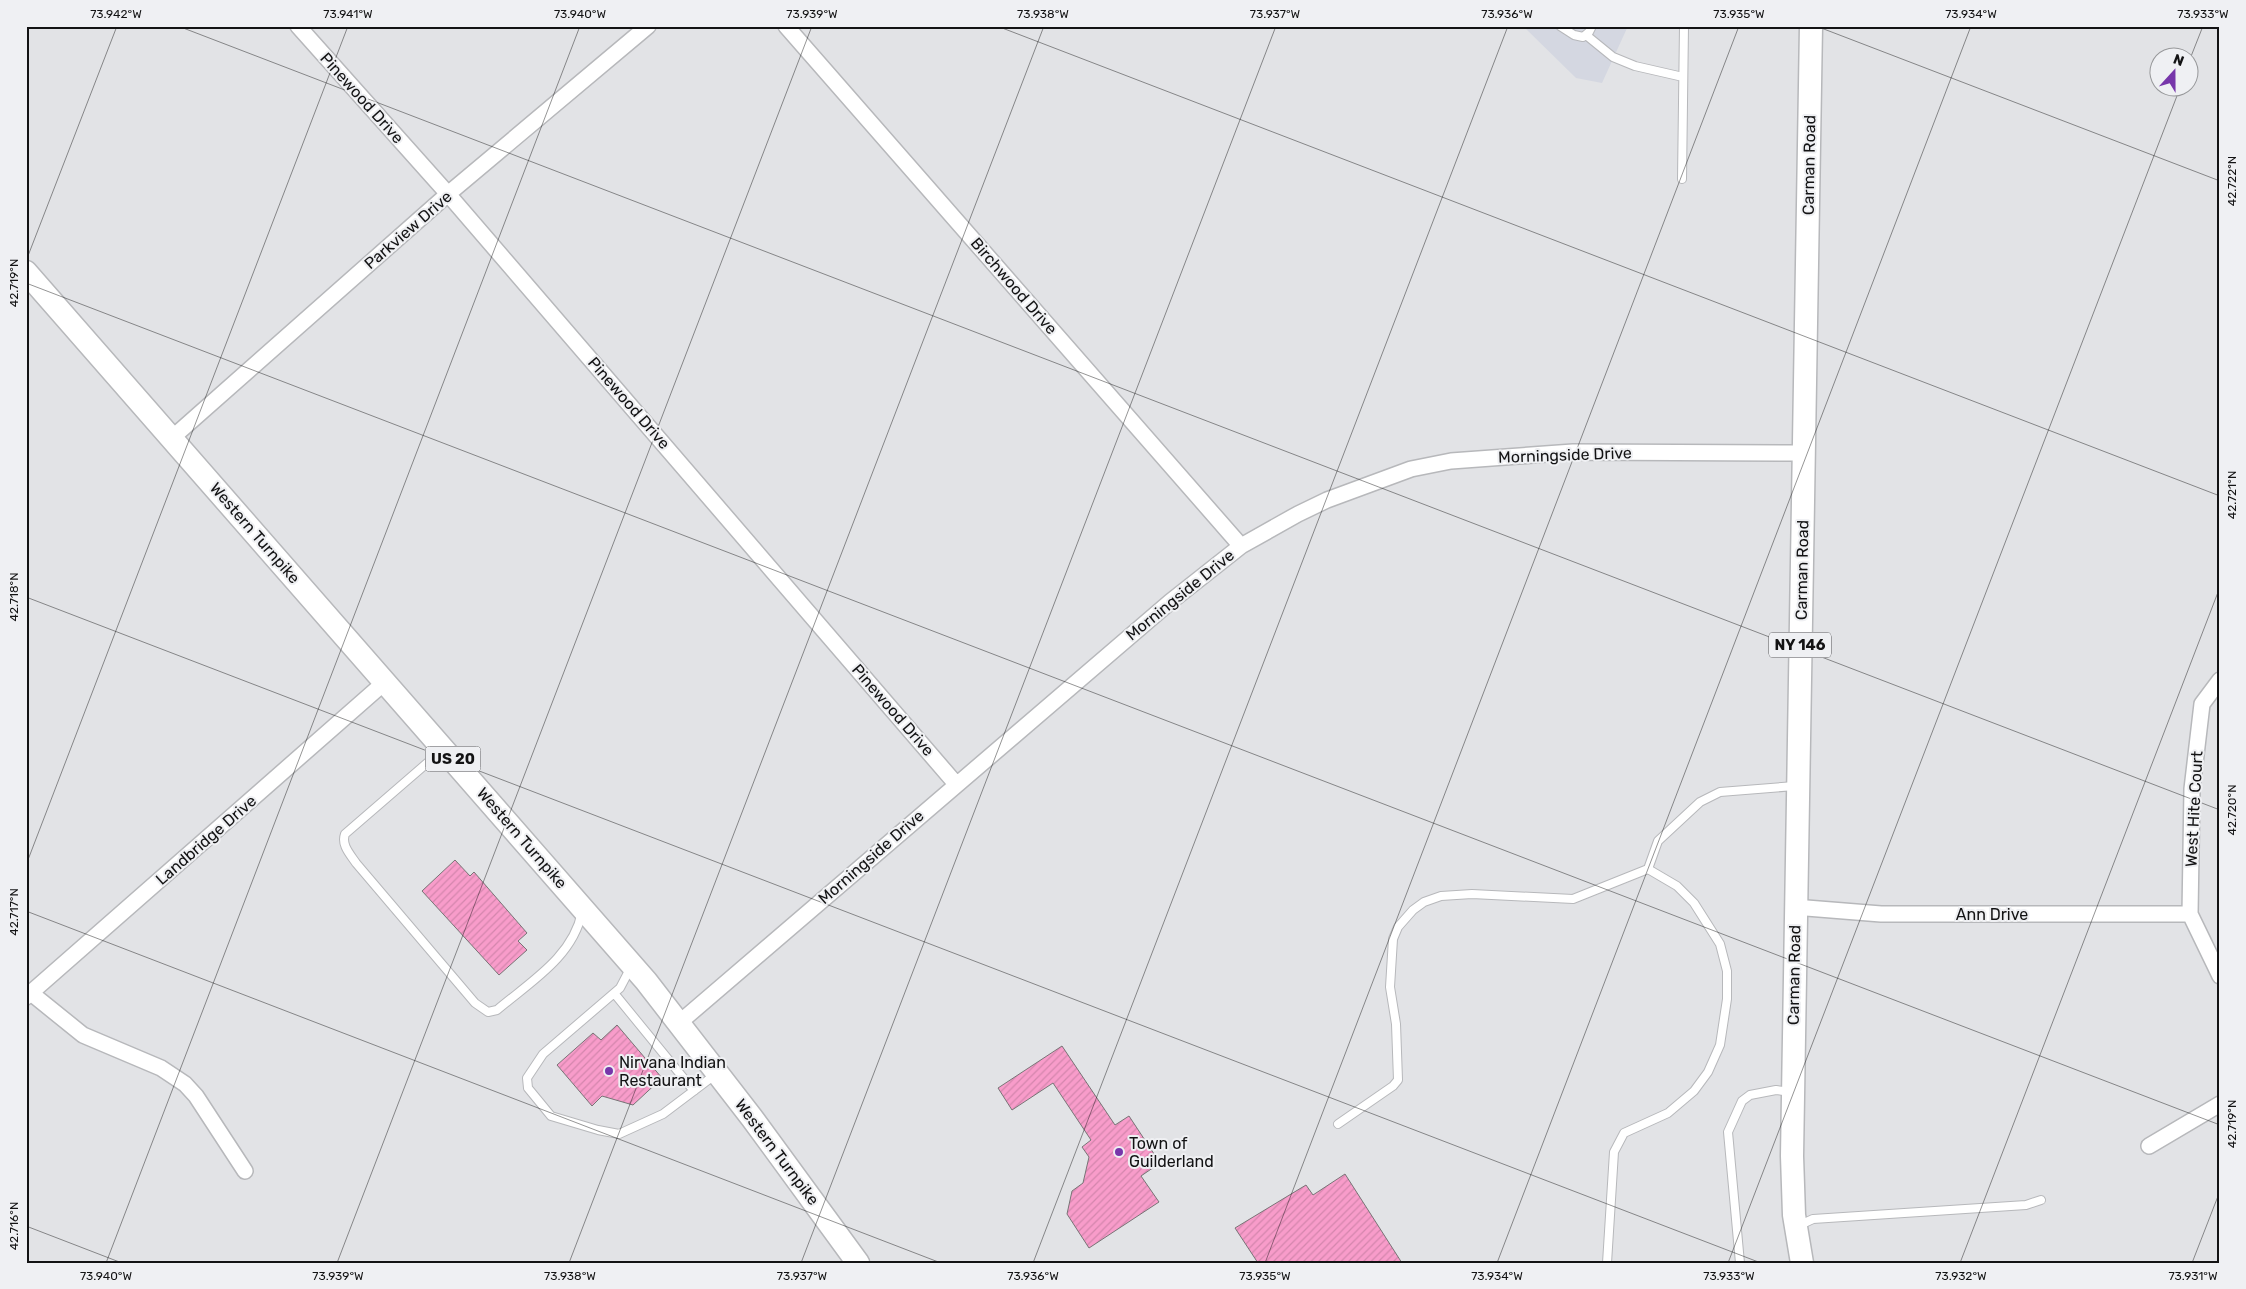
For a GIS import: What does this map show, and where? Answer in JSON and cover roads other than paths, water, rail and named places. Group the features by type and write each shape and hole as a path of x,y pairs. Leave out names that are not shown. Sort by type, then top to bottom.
{"main road":[{"name":"Carman Road","path":"1802,1263 1796,1228 1792,1156 1792,1092 1811,26"},
{"name":"Western Turnpike","path":"26,272 632,965 679,1023 707,1077 858,1263"}],"street":[{"name":"Pinewood Drive","path":"298,26 448,194 956,784"},
{"name":"Parkview Drive","path":"172,438 448,194 648,26"},
{"name":"Birchwood Drive","path":"786,26 1241,546"},
{"name":"Morningside Drive","path":"679,1023 1170,602 1241,546 1327,500 1386,477 1450,460 1573,452 1804,454"},
{"name":"West Hite Court","path":"2190,914 2192,789 2202,704 2220,680"},
{"name":"Landbridge Drive","path":"29,995 385,682"},
{"name":"Ann Drive","path":"1794,907 1881,914 2190,914"},
{"path":"2190,914 2220,976"},
{"path":"29,995 83,1035 161,1068 185,1084 196,1096 246,1171"},
{"path":"2149,1146 2220,1104"}],"lane":[{"path":"1560,26 1574,35 1583,37 1592,26"},
{"path":"1682,179 1684,26"},
{"path":"1586,35 1613,57 1635,66 1683,77"},
{"path":"444,749 345,834 343,839 344,846 356,863 475,1003 488,1012 497,1010 564,954 574,938 582,908"},
{"path":"1338,1124 1393,1086 1398,1080 1396,1024 1390,987 1393,939 1398,927 1413,910 1424,902 1441,896 1472,894 1573,899 1648,869 1658,841 1700,802 1720,792 1797,786"},
{"path":"1607,1263 1614,1152 1624,1134 1668,1113 1698,1085 1708,1072 1720,1046 1727,999 1727,971 1720,944 1694,903 1677,886 1648,869"},
{"path":"632,965 620,988 543,1054 527,1078 528,1088 551,1116 598,1130 619,1134 663,1114 694,1090 707,1077"},
{"path":"614,993 694,1090"},
{"path":"694,1090 707,1077"},
{"path":"1740,1263 1728,1132 1737,1109 1742,1101 1750,1095 1776,1090 1792,1092"},
{"path":"1796,1228 1813,1219 2026,1205 2041,1200"}],"place":[{"name":"Nirvana Indian Restaurant","path":"609,1071"},
{"name":"Town of Guilderland","path":"1119,1152"}]}
